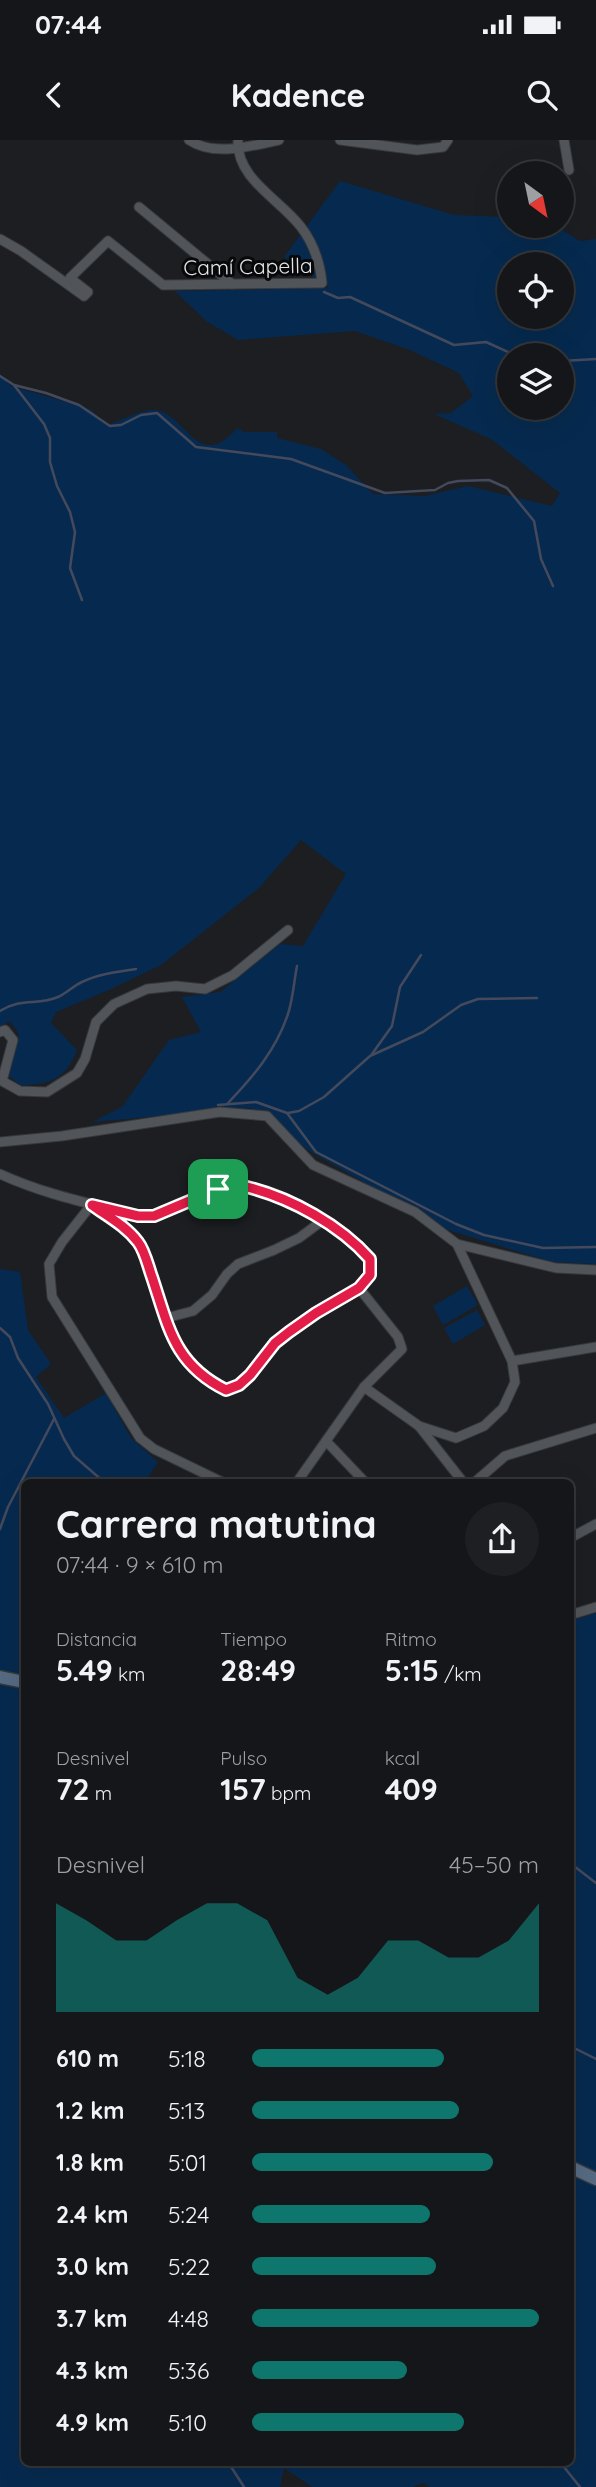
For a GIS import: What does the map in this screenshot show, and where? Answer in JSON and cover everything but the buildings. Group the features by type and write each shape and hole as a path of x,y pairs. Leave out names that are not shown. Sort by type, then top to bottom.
{"main road":[{"path":"0,1677 21,1681"},
{"path":"574,2169 596,2179"}],"street":[{"path":"189,140 199,147 279,140"},
{"path":"340,140 417,150 443,147 448,140"},
{"path":"564,140 568,161"},
{"name":"Camí Capella","path":"0,239 84,296 88,292 71,278 108,241 163,285 322,283 320,261 301,227 247,173 237,144"},
{"path":"139,207 232,284"},
{"path":"0,1031 5,1030 13,1040 2,1081 20,1091 47,1092 77,1073 85,1059 96,1022 114,1004 148,989 176,986 205,989 233,975 288,930"},
{"path":"0,1142 62,1136 220,1112 267,1116 313,1165 415,1212 457,1244 556,1268 596,1270"},
{"path":"0,1174 61,1198 92,1205 138,1216 154,1216 218,1189 247,1187 286,1199 322,1221 362,1250 370,1259 370,1275 359,1288 282,1337 250,1375 239,1385 226,1390 189,1365 174,1342 139,1243 92,1205"},
{"path":"92,1205 62,1242 49,1264 52,1297 140,1438 154,1449 216,1479"},
{"path":"166,1318 193,1311 212,1295 226,1274 238,1264 286,1244 322,1221"},
{"path":"419,1426 456,1438 484,1426 503,1408 515,1382 512,1361 457,1244"},
{"path":"299,1479 364,1387 402,1349 398,1338 359,1288"},
{"path":"512,1361 596,1347"},
{"path":"364,1387 419,1426 461,1479"},
{"path":"478,1479 505,1456 596,1428"},
{"path":"326,1441 362,1479"},
{"path":"574,1536 596,1524"},
{"path":"574,1614 596,1607"}],"shaded area":[{"path":"340,181 454,215 497,217 497,238 574,237 580,241 596,239 596,1264 552,1262 448,1230 311,1152 251,1108 92,1122 122,1107 169,1040 201,1032 182,997 220,992 280,944 303,946 346,874 301,840 259,888 161,965 56,1012 51,1023 77,1050 62,1074 48,1082 31,1085 20,1085 9,1076 19,1034 10,1021 0,1027 0,373 11,386 90,409 107,425 137,413 155,410 172,418 203,444 221,442 238,428 244,432 277,432 277,438 321,449 346,465 373,494 425,496 468,486 552,506 560,493 491,439 434,414 451,413 473,396 459,373 410,350 355,331 238,340 206,321 175,291 329,288 284,257"},
{"path":"0,1269 20,1272 28,1330 51,1364 36,1377 64,1418 106,1393 131,1438 158,1462 147,1479 21,1479 21,2466 574,2466 574,1620 596,1613 596,2487 429,2487 424,2483 413,2487 312,2487 284,2468 280,2487 0,2487"},
{"path":"467,1286 478,1305 443,1325 433,1306"},
{"path":"477,1310 485,1325 453,1344 444,1328"}],"waterway":[{"path":"324,292 338,298 350,297 454,345 486,342 497,347"},
{"path":"574,360 596,359"},
{"path":"0,376 14,385 79,405 110,426 121,425 141,415 157,413 196,447 291,459 385,493 435,490 458,481 489,480 507,488 534,521 541,559 553,586"},
{"path":"14,385 44,424 50,438 50,462 75,532 70,568 82,600"},
{"path":"372,1054 392,1026 400,987 421,955"},
{"path":"228,1103 255,1073 277,1039 290,1008 297,966"},
{"path":"0,1011 15,1004 50,1000 95,977 136,969"},
{"path":"288,1113 299,1111 324,1097 370,1056 423,1032 461,1005 478,999 537,998"},
{"path":"218,1105 256,1102 287,1113 316,1152 456,1224 484,1235 543,1248 596,1247"},
{"path":"0,1328 10,1337 18,1358 48,1404 74,1456 101,1479"},
{"path":"23,1479 54,1419"},
{"path":"0,1529 21,1482"},
{"path":"574,1866 596,1883"},
{"path":"574,2048 596,2059"},
{"path":"231,2466 244,2487"},
{"path":"563,2466 580,2487"}],"route":[{"path":"247,1187 297,1204 362,1250 370,1259 370,1275 359,1288 289,1332 275,1343 250,1375 239,1385 226,1390 189,1365 174,1342 139,1243 92,1205 138,1216 154,1216 218,1189 247,1187"}]}
